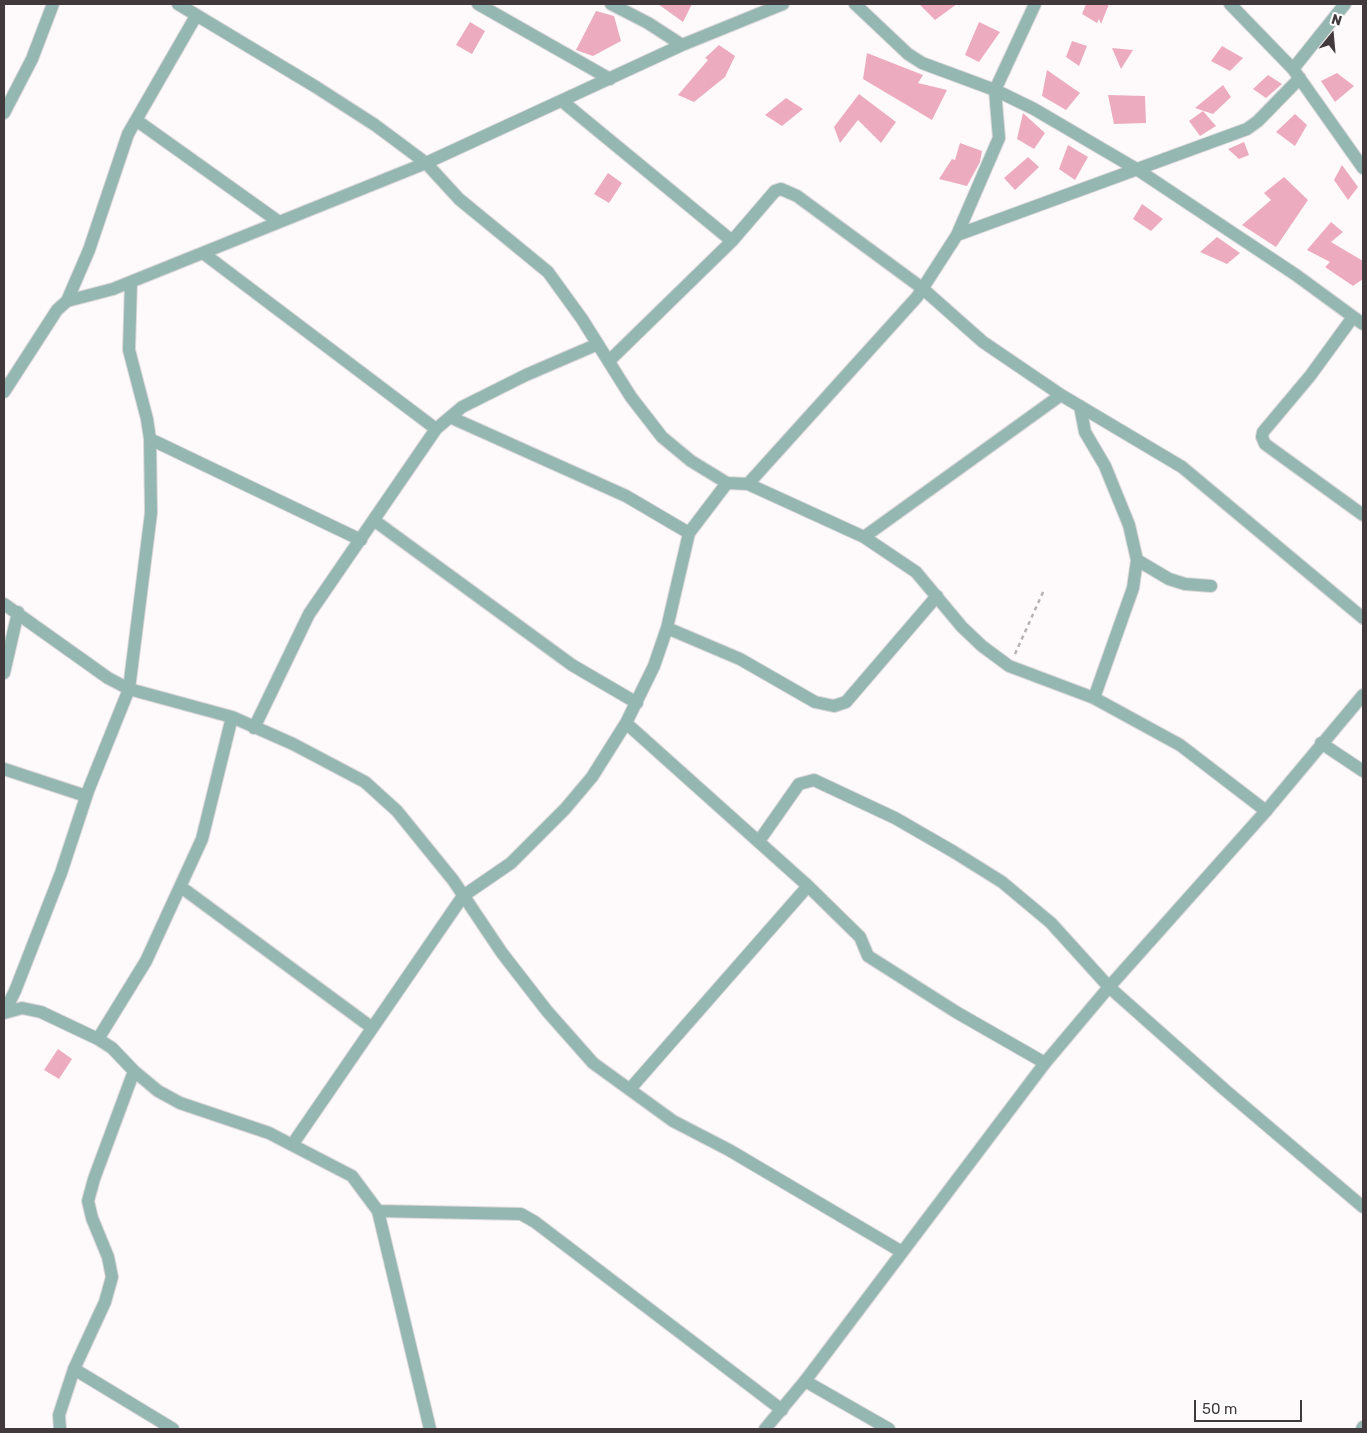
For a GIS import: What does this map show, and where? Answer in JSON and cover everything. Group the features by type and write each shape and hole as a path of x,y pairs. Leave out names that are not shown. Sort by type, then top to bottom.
{"street":[{"path":"4,113 32,59 53,4"},
{"path":"179,4 316,87 375,125 426,163 458,199 548,272 609,360 631,397 662,438 691,461 727,483 748,484 864,538 916,572 962,627 982,646 1009,666 1094,698 1180,745 1266,811"},
{"path":"478,4 610,79"},
{"path":"611,4 648,23 682,45"},
{"path":"67,301 131,282 426,163 682,45 784,4"},
{"path":"855,4 897,45 922,63 995,90 1034,109 1138,170 1296,275 1358,321 1310,376 1264,432 1262,437 1266,444 1363,515"},
{"path":"748,484 917,298 957,235 999,138 995,90 1034,4"},
{"path":"1230,4 1297,74 1363,168"},
{"path":"957,235 1138,170 1247,128 1258,121 1297,74 1345,4"},
{"path":"6,385 52,318 67,301 89,250 128,134 196,16"},
{"path":"562,101 732,241"},
{"path":"136,120 279,222"},
{"path":"609,360 732,241 774,191 780,189 797,196 922,288 983,342 1061,395 1182,467 1363,618"},
{"path":"203,253 436,429"},
{"path":"131,282 129,350 148,419 151,513 129,689 86,796 61,873 15,991 4,1013 22,1008 41,1012 98,1039 112,1048 134,1071 158,1091 180,1103 269,1133 352,1176 378,1211 430,1429"},
{"path":"254,728 309,614 375,521 436,429 462,407 526,375 598,344"},
{"path":"864,538 1061,395"},
{"path":"1080,406 1085,432 1105,466 1129,525 1137,560 1133,588 1094,698"},
{"path":"450,417 626,496 689,533"},
{"path":"150,439 361,540"},
{"path":"292,1145 371,1027 463,896 511,863 565,809 592,777 626,723 654,666 667,628 689,533 706,514 727,483"},
{"path":"375,521 572,665 637,703"},
{"path":"1137,560 1169,579 1185,584 1211,586"},
{"path":"667,628 740,659 815,702 834,706 846,702 937,596"},
{"path":"4,604 18,612 108,678 129,689 232,717 293,744 365,782 397,811 453,880 502,953 547,1011 593,1063 673,1121 729,1150 902,1252"},
{"path":"4,673 18,612"},
{"path":"765,1429 805,1381 1045,1063 1109,986 1266,811 1363,695"},
{"path":"98,1039 146,961 202,839 232,717"},
{"path":"626,723 808,886 860,937 868,956 956,1012 1045,1063"},
{"path":"1321,743 1363,771"},
{"path":"4,769 86,796"},
{"path":"759,841 799,784 814,780 895,818 1002,882 1051,923 1109,986 1225,1090 1363,1207"},
{"path":"630,1089 808,886"},
{"path":"181,887 371,1027"},
{"path":"60,1429 59,1415 74,1369 105,1302 112,1276 108,1257 92,1218 88,1201 94,1179 134,1071"},
{"path":"378,1211 521,1214 535,1222 782,1410"},
{"path":"74,1369 173,1429"},
{"path":"805,1381 889,1429"}],"path":[{"path":"1009,666 1044,590"}],"building":[{"path":"658,4 692,4 683,22"},
{"path":"919,4 957,4 935,20"},
{"path":"1086,4 1109,4 1101,24 1099,19 1097,23 1082,14"},
{"path":"596,11 614,16 621,41 593,56 576,50"},
{"path":"470,22 485,31 472,54 456,45"},
{"path":"979,22 1000,32 979,62 965,55"},
{"path":"1072,41 1087,46 1079,66 1066,57"},
{"path":"719,45 735,56 725,77 694,102 678,95 708,60 705,58"},
{"path":"1222,46 1243,58 1230,71 1211,61"},
{"path":"1112,48 1133,50 1121,69"},
{"path":"867,53 923,75 918,83 947,90 932,120 863,79"},
{"path":"1047,70 1080,93 1066,110 1042,96"},
{"path":"1337,73 1354,86 1335,102 1321,81"},
{"path":"1268,75 1282,84 1266,98 1253,89"},
{"path":"1223,85 1231,97 1213,114 1195,108"},
{"path":"859,94 896,122 881,143 858,120 840,143 834,127"},
{"path":"1108,95 1145,96 1146,123 1114,124"},
{"path":"786,98 803,109 782,126 765,115"},
{"path":"1203,111 1216,126 1200,136 1189,121"},
{"path":"1023,113 1045,133 1034,149 1017,139"},
{"path":"1295,114 1307,125 1295,146 1276,132"},
{"path":"1244,142 1249,155 1239,159 1228,149"},
{"path":"960,143 982,151 980,162 967,186 939,179 952,159 955,160"},
{"path":"1068,145 1088,157 1075,180 1059,169"},
{"path":"1028,157 1039,167 1015,190 1004,178"},
{"path":"1342,165 1358,187 1348,200 1334,180"},
{"path":"608,173 622,183 609,203 594,194"},
{"path":"1284,177 1308,200 1276,247 1242,225 1271,200 1264,193"},
{"path":"1142,204 1163,219 1151,231 1133,219"},
{"path":"1331,222 1343,232 1331,242 1363,261 1363,279 1353,286 1325,267 1330,262 1307,250"},
{"path":"1217,237 1240,253 1227,264 1200,252"},
{"path":"58,1049 72,1059 59,1079 44,1070"}]}
